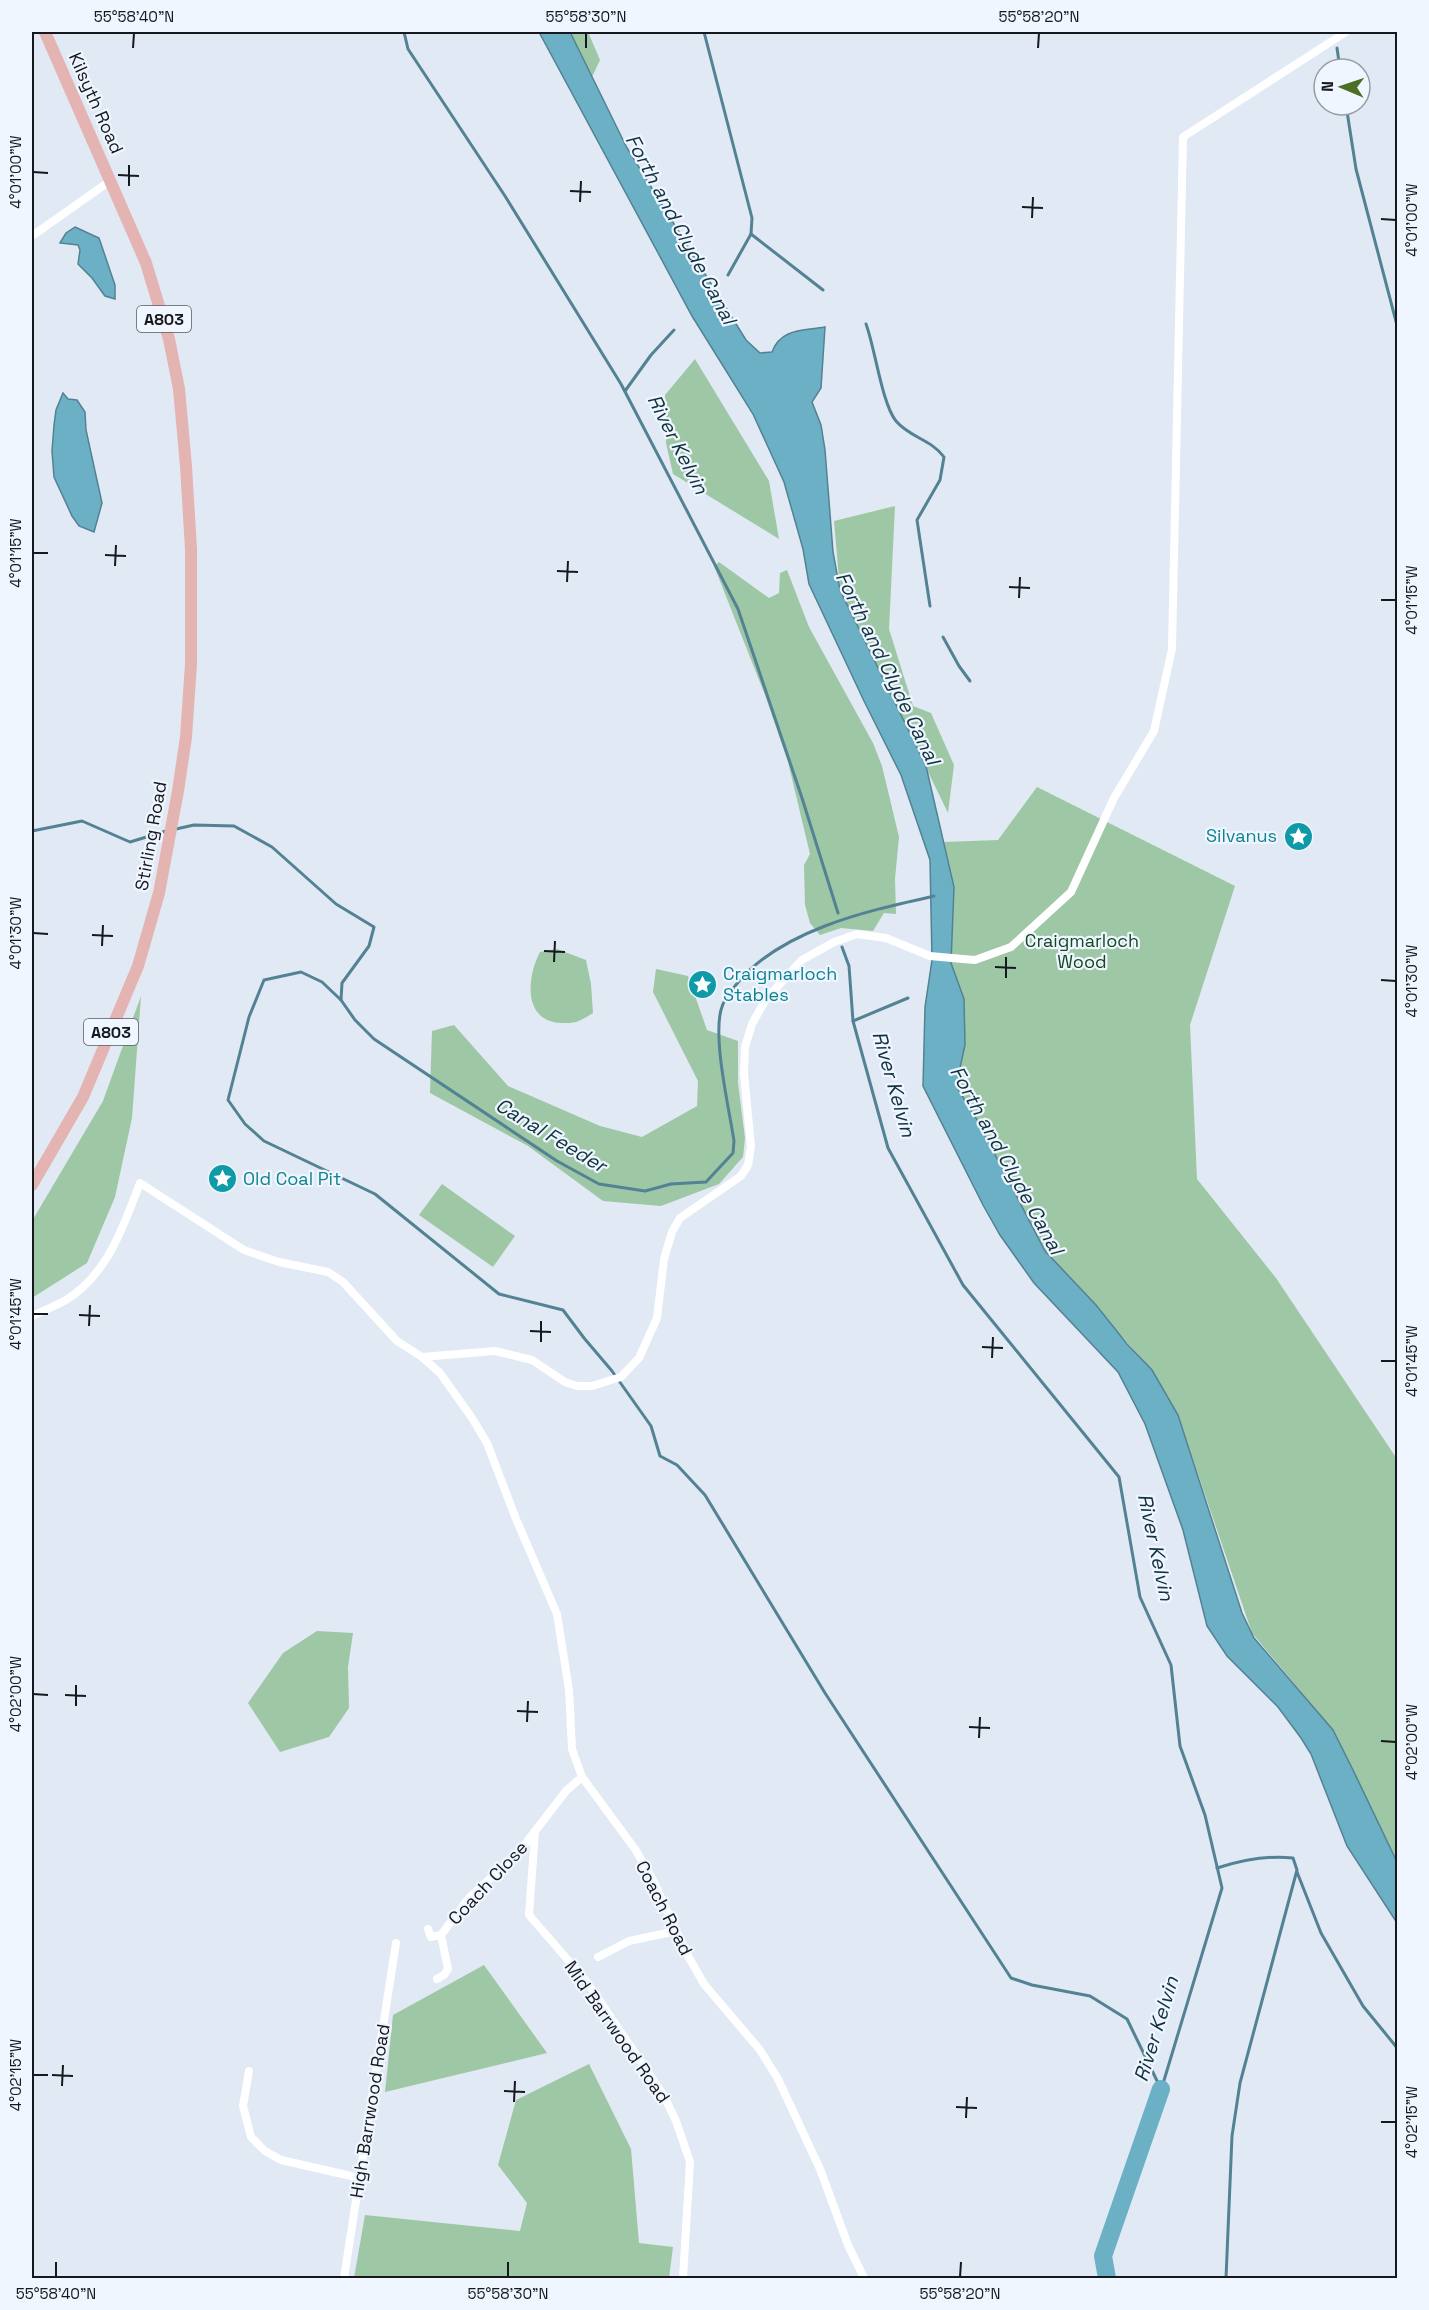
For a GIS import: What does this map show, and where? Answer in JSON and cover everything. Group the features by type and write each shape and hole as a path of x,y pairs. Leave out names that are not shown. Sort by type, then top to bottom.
{"main road":[{"name":"Kilsyth Road","path":"45,32 146,263 169,339 179,388 186,466"},
{"name":"Stirling Road","path":"32,1185 83,1097 138,966 159,893 186,737 191,664 191,549 186,466"}],"street":[{"path":"422,1357 495,1351 532,1360 565,1382 578,1386 592,1386 621,1377 639,1358 657,1318 664,1259 672,1232 680,1218 741,1176 748,1165 751,1147 744,1073 745,1047 752,1023 766,999 802,960 834,942 856,934 886,938 930,956 975,960 1011,947 1071,892 1113,798 1154,731 1172,649 1183,137 1346,32"},
{"path":"32,236 110,181"},
{"name":"Coach Road","path":"32,1316 66,1299 92,1278 105,1263 123,1228 140,1183 244,1250 279,1263 328,1272 343,1282 397,1341 422,1357 440,1373 487,1443 516,1519 557,1614 569,1690 572,1749 582,1777 634,1849 704,1984 760,2050 778,2079 820,2169 848,2245 864,2278"},
{"path":"535,1832 566,1791 582,1777"},
{"name":"Coach Close","path":"428,1929 431,1937 441,1935 469,1898 519,1852 535,1832"},
{"name":"Mid Barrwood Road","path":"535,1832 529,1915 587,1982 664,2096 676,2121 690,2163 683,2278"},
{"path":"598,1957 629,1941 676,1931"},
{"name":"Coach Close","path":"437,1980 444,1975 447,1969 441,1935"},
{"name":"High Barrwood Road","path":"344,2278 396,1943"},
{"path":"249,2071 243,2106 251,2137 266,2151 281,2160 360,2178"}],"green space":[{"path":"570,32 588,32 600,60 592,77"},
{"path":"695,359 769,481 779,539 673,474 666,443 665,395"},
{"path":"895,506 889,629 913,706 931,713 954,765 948,813 840,590 834,521"},
{"path":"719,562 769,598 779,593 780,573 787,570 809,627 873,743 882,766 899,837 895,879 896,914 884,913 873,931 841,928 820,935 810,923 805,905 804,865 810,854 788,762 765,695 714,566"},
{"name":"Craigmarloch Wood","path":"1037,787 1235,886 1190,1025 1197,1179 1276,1278 1397,1459 1397,1861 1333,1730 1252,1633 1178,1415 1152,1370 1045,1251 976,1118 956,1086 965,1045 964,999 951,963 954,887 944,842 998,840"},
{"path":"557,949 586,960 591,984 593,1013 576,1022 549,1021 534,1007 531,996 532,974 540,952"},
{"path":"656,969 688,976 707,1030 738,1041 738,1083 745,1138 743,1157 719,1184 661,1206 603,1201 528,1146 430,1093 432,1031 454,1025 508,1086 600,1126 642,1137 697,1106 698,1081 653,992"},
{"path":"141,996 132,1118 115,1197 87,1263 32,1298 32,1221 103,1101"},
{"path":"442,1184 515,1236 493,1267 419,1215"},
{"path":"317,1631 353,1633 348,1667 349,1708 329,1737 280,1752 248,1703 283,1653"},
{"path":"484,1965 547,2053 385,2092 393,2015"},
{"path":"589,2064 631,2149 639,2243 673,2247 669,2278 354,2278 365,2215 520,2231 527,2203 498,2165 516,2100"}],"water":[{"path":"539,32 570,32 627,148 746,340 760,353 772,352 776,344 787,335 801,330 825,327 821,388 812,402 821,425 825,450 833,552 840,590 926,766 954,887 951,963 964,999 965,1045 956,1086 976,1118 1045,1251 1096,1305 1127,1344 1152,1370 1178,1415 1242,1613 1254,1638 1333,1730 1397,1862 1397,1923 1347,1846 1311,1754 1301,1738 1278,1707 1227,1656 1207,1626 1183,1530 1145,1424 1118,1372 1034,1283 1000,1235 923,1086 925,1007 932,960 930,860 901,775 809,584 803,549 784,482 753,414 692,316"},
{"path":"75,227 99,238 115,285 115,299 105,296 78,264 80,250 78,245 60,243 66,233"},
{"path":"63,393 68,399 77,400 85,412 86,430 102,503 94,532 79,526 54,477 52,451 54,425 56,410"}],"waterway":[{"name":"River Kelvin","path":"404,32 408,49 505,196 621,384 738,609 838,913"},
{"name":"Forth and Clyde Canal","path":"704,32 752,218 751,234 728,275"},
{"path":"1337,48 1338,57"},
{"path":"1348,117 1356,169 1398,329"},
{"path":"751,234 823,290"},
{"path":"866,324 891,413 907,431 933,446 944,457 940,480 917,520 930,606"},
{"path":"625,391 651,355 674,330"},
{"path":"943,637 970,681"},
{"path":"32,831 82,821 130,842 166,831"},
{"path":"176,829 194,825 234,826 272,847 336,904 374,927 369,946 342,983 341,1000 322,982 301,972 264,980 249,1017 228,1100 245,1124 264,1141 375,1194 499,1294 563,1310 612,1371 651,1426 660,1456 677,1465 705,1495 825,1693 1011,1978 1032,1985 1090,1996 1127,2019 1161,2089"},
{"name":"Canal Feeder","path":"341,1000 355,1020 374,1039 557,1161 599,1184 645,1191 671,1184 706,1182 733,1153 734,1141 719,1038 721,1010 733,989 753,967 775,950 800,937 853,916 934,896"},
{"name":"River Kelvin","path":"842,947 849,966 853,1021 888,1148 963,1285 1119,1477 1140,1597 1171,1665 1180,1746 1205,1815 1222,1888 1162,2087"},
{"path":"853,1021 908,998"},
{"path":"1217,1868 1255,1859 1283,1857 1293,1858 1297,1870 1240,2083 1232,2136 1226,2278"},
{"path":"1297,1872 1321,1933 1363,2006 1398,2049"},
{"name":"River Kelvin","path":"1107,2278 1103,2256 1161,2089"}],"place":[{"name":"Silvanus","path":"1298,836"},
{"name":"Craigmarloch Stables","path":"702,984"},
{"name":"Old Coal Pit","path":"222,1179"}]}
